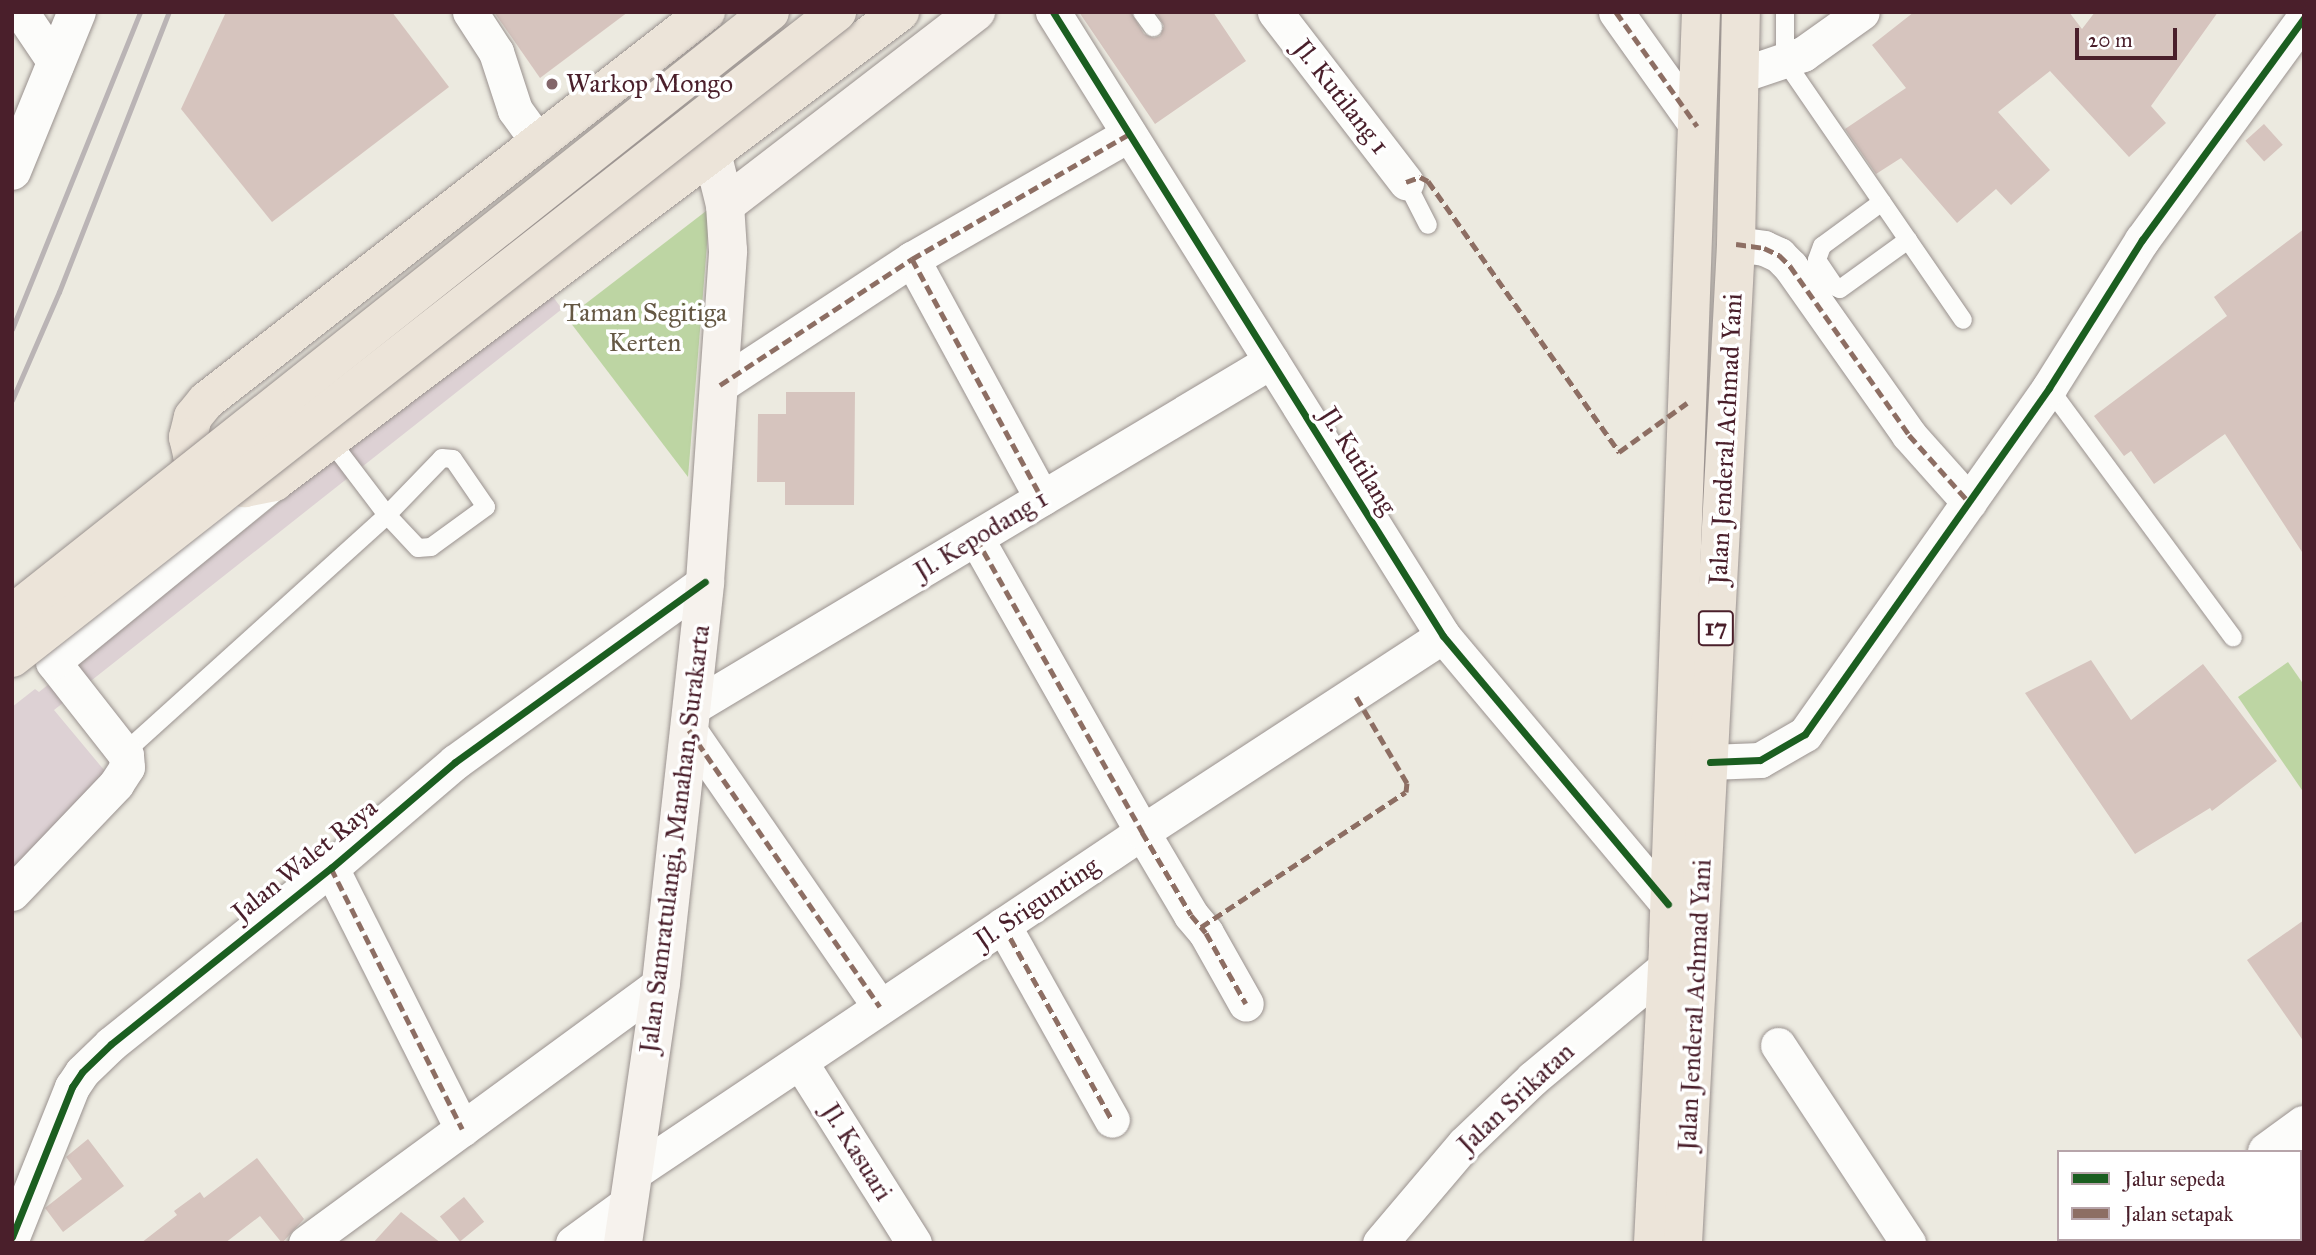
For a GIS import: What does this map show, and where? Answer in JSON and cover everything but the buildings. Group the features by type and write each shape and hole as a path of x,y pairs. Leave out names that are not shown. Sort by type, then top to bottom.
{"main road":[{"path":"706,12 528,129 206,401 193,417 189,446 192,455 208,472 244,488 274,482 900,12"},
{"path":"12,614 770,12"},
{"path":"12,657 837,12"},
{"path":"726,214 976,12"},
{"name":"Jalan Jenderal Achmad Yani","path":"1653,1243 1666,967 1701,12"},
{"name":"Jalan Jenderal Achmad Yani","path":"1683,1243 1697,945 1735,761 1736,244 1741,12"},
{"name":"Jalan Samratulangi, Manahan, Surakarta","path":"623,1243 661,983 705,582 720,385 726,214 712,153"}],"street":[{"path":"22,12 56,64"},
{"path":"12,171 23,125 56,64 77,12"},
{"path":"470,12 496,52 528,129"},
{"name":"Jl. Kutilang","path":"1053,12 1443,636 1668,904"},
{"name":"Jl. Kutilang 1","path":"1275,12 1406,182"},
{"path":"1616,12 1697,126"},
{"path":"1738,76 1803,54 1862,12"},
{"path":"1735,761 1805,734 2049,388 2142,240 2301,28"},
{"path":"720,385 912,259 1129,134"},
{"path":"1736,244 1764,248 1779,255 1790,266 1909,435 1969,502"},
{"path":"912,259 1042,498"},
{"name":"Jl. Kepodang 1","path":"690,719 976,538 1271,361"},
{"path":"12,893 116,784 127,767 124,753 53,662 274,482"},
{"path":"976,538 1142,832 1191,915 1206,933 1246,1004"},
{"name":"Jalan Walet Raya","path":"12,1237 62,1108 82,1072 160,1002 331,868 455,762 705,582"},
{"name":"Jl. Srigunting","path":"573,1243 630,1188 800,1062 1142,832 1443,636"},
{"path":"690,719 880,1007"},
{"path":"331,868 462,1129"},
{"path":"1003,925 1112,1120"},
{"name":"Jalan Srikatan","path":"1380,1243 1413,1200 1474,1135 1573,1044 1666,967"},
{"path":"306,1243 661,983"},
{"path":"1778,1045 1908,1243"},
{"name":"Jl. Kasuari","path":"800,1062 914,1243"},
{"path":"2270,1150 2304,1125"}],"lane":[{"path":"1142,12 1153,27"},
{"path":"1786,12 1785,61 1963,320"},
{"path":"1406,182 1428,225"},
{"path":"1882,202 1822,246 1817,260 1823,269 1835,286 1845,288 1908,240"},
{"path":"2049,388 2233,638"},
{"path":"124,753 387,515 442,458 453,459 486,507 431,547 418,548 387,515 330,440"}],"shaded area":[{"path":"548,290 562,309 54,710 109,776 12,875 12,707 35,689 39,692"}],"green space":[{"name":"Taman Segitiga Kerten","path":"710,208 688,477 567,318"},
{"path":"2288,662 2304,685 2304,793 2238,697"}],"railway":[{"path":"12,329 140,12"},
{"path":"12,400 59,292 169,12"}],"marked path":[{"path":"1616,12 1697,126"},
{"path":"720,385 912,259 1129,134"},
{"path":"1406,182 1420,177 1428,181 1619,452 1687,403"},
{"path":"1736,244 1764,248 1779,255 1790,266 1909,435 1969,502"},
{"path":"912,259 1042,498"},
{"path":"976,538 1142,832 1191,915 1206,933 1246,1004"},
{"path":"1201,927 1406,792 1407,783 1354,693"},
{"path":"689,730 880,1007"},
{"path":"331,868 462,1129"},
{"path":"1003,925 1112,1120"}],"cycle path":[{"path":"1053,12 1443,636 1668,904"},
{"path":"1710,762 1760,760 1805,734 2049,388 2142,240 2304,18"},
{"path":"12,1237 72,1087 82,1072 111,1044 331,868 455,762 705,582"}],"place":[{"name":"Warkop Mongo","path":"552,84"}]}
